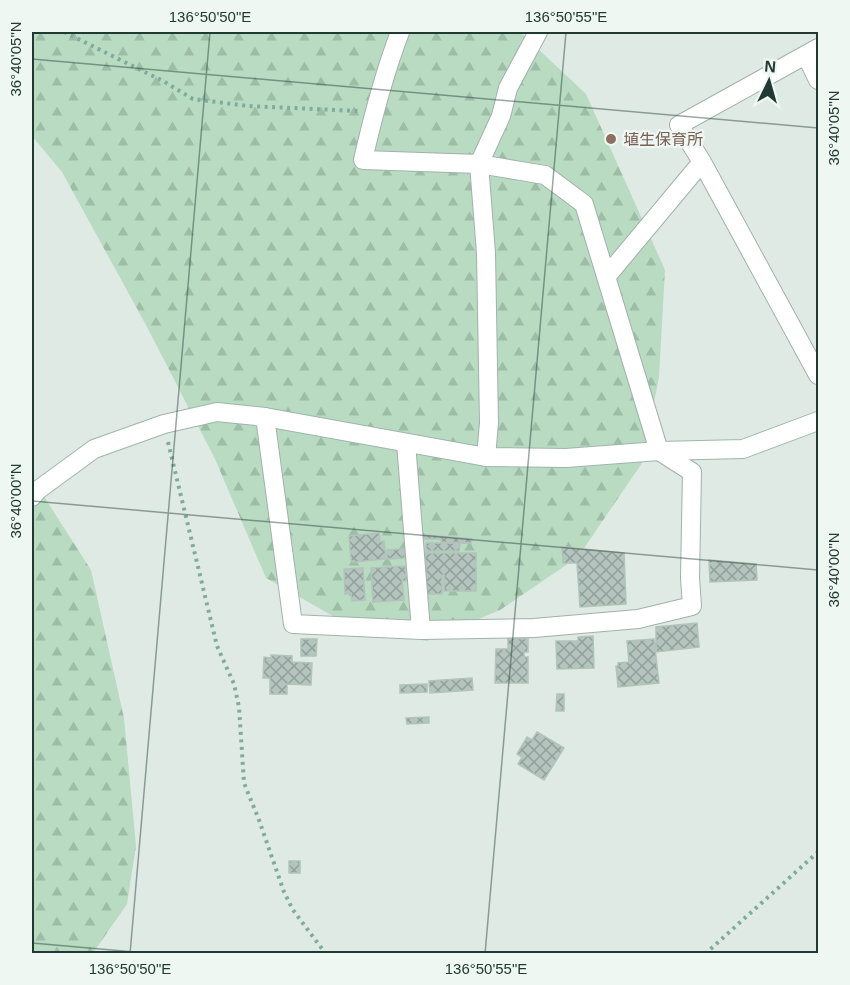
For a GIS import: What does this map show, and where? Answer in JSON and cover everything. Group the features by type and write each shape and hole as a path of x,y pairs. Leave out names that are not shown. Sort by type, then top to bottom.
{"street":[{"path":"265,417 293,624 421,630 534,628 638,619 692,606 690,578 692,472 659,451 584,204 544,175 479,164 363,160 373,112 400,32"},
{"path":"486,457 489,423 486,253 479,164 501,116 508,88 538,32"},
{"path":"819,80 812,52 679,125 702,162 819,375"},
{"path":"606,277 702,162"},
{"path":"32,497 38,490 94,449 164,424 217,412 265,417 486,457 566,459 659,451 743,449 819,421"},
{"path":"406,443 421,630"}],"path":[{"path":"64,32 163,81 193,99 248,106 373,112"},
{"path":"164,424 217,646 236,691 244,783 284,892 293,910 326,954"},
{"path":"705,954 819,852"}],"green space":[{"path":"32,32 520,32 586,94 665,270 659,377 642,463 578,557 500,610 427,641 354,628 266,578 215,459 146,325 62,172 32,136"},
{"path":"32,478 91,570 124,718 136,846 127,904 93,953 32,953"}],"building":[{"path":"379,533 380,542 384,541 386,559 353,562 349,536"},
{"path":"423,535 472,539 471,543 441,542 441,539 423,539"},
{"path":"426,543 460,543 459,551 426,551"},
{"path":"562,547 624,553 626,604 580,607 577,563 563,563"},
{"path":"404,549 405,558 387,559 387,550"},
{"path":"425,553 476,553 476,591 444,591 444,575 442,575 442,594 427,594"},
{"path":"709,560 756,564 757,580 710,582"},
{"path":"405,566 406,581 402,581 404,600 373,602 371,568"},
{"path":"363,568 365,600 352,601 351,593 345,594 344,569"},
{"path":"697,623 699,647 656,652 656,627"},
{"path":"593,636 594,668 557,669 556,641 578,641 578,637"},
{"path":"508,638 528,639 528,652 524,652 524,657 528,657 528,683 495,683 496,649 508,649"},
{"path":"301,639 317,639 316,656 301,656"},
{"path":"654,639 659,683 618,687 616,666 618,663 629,662 627,641"},
{"path":"271,655 292,656 292,662 312,663 311,685 287,684 287,694 270,694 270,678 263,678 264,657 271,658"},
{"path":"472,678 473,690 430,693 429,681"},
{"path":"427,684 427,692 400,693 400,685"},
{"path":"557,694 564,694 564,711 556,711"},
{"path":"429,717 429,723 407,724 406,718"},
{"path":"537,732 564,748 544,780 518,764 522,757 517,754 527,737 532,740"},
{"path":"289,861 300,861 300,873 289,873"}],"place":[{"name":"埴生保育所","path":"611,139"}]}
